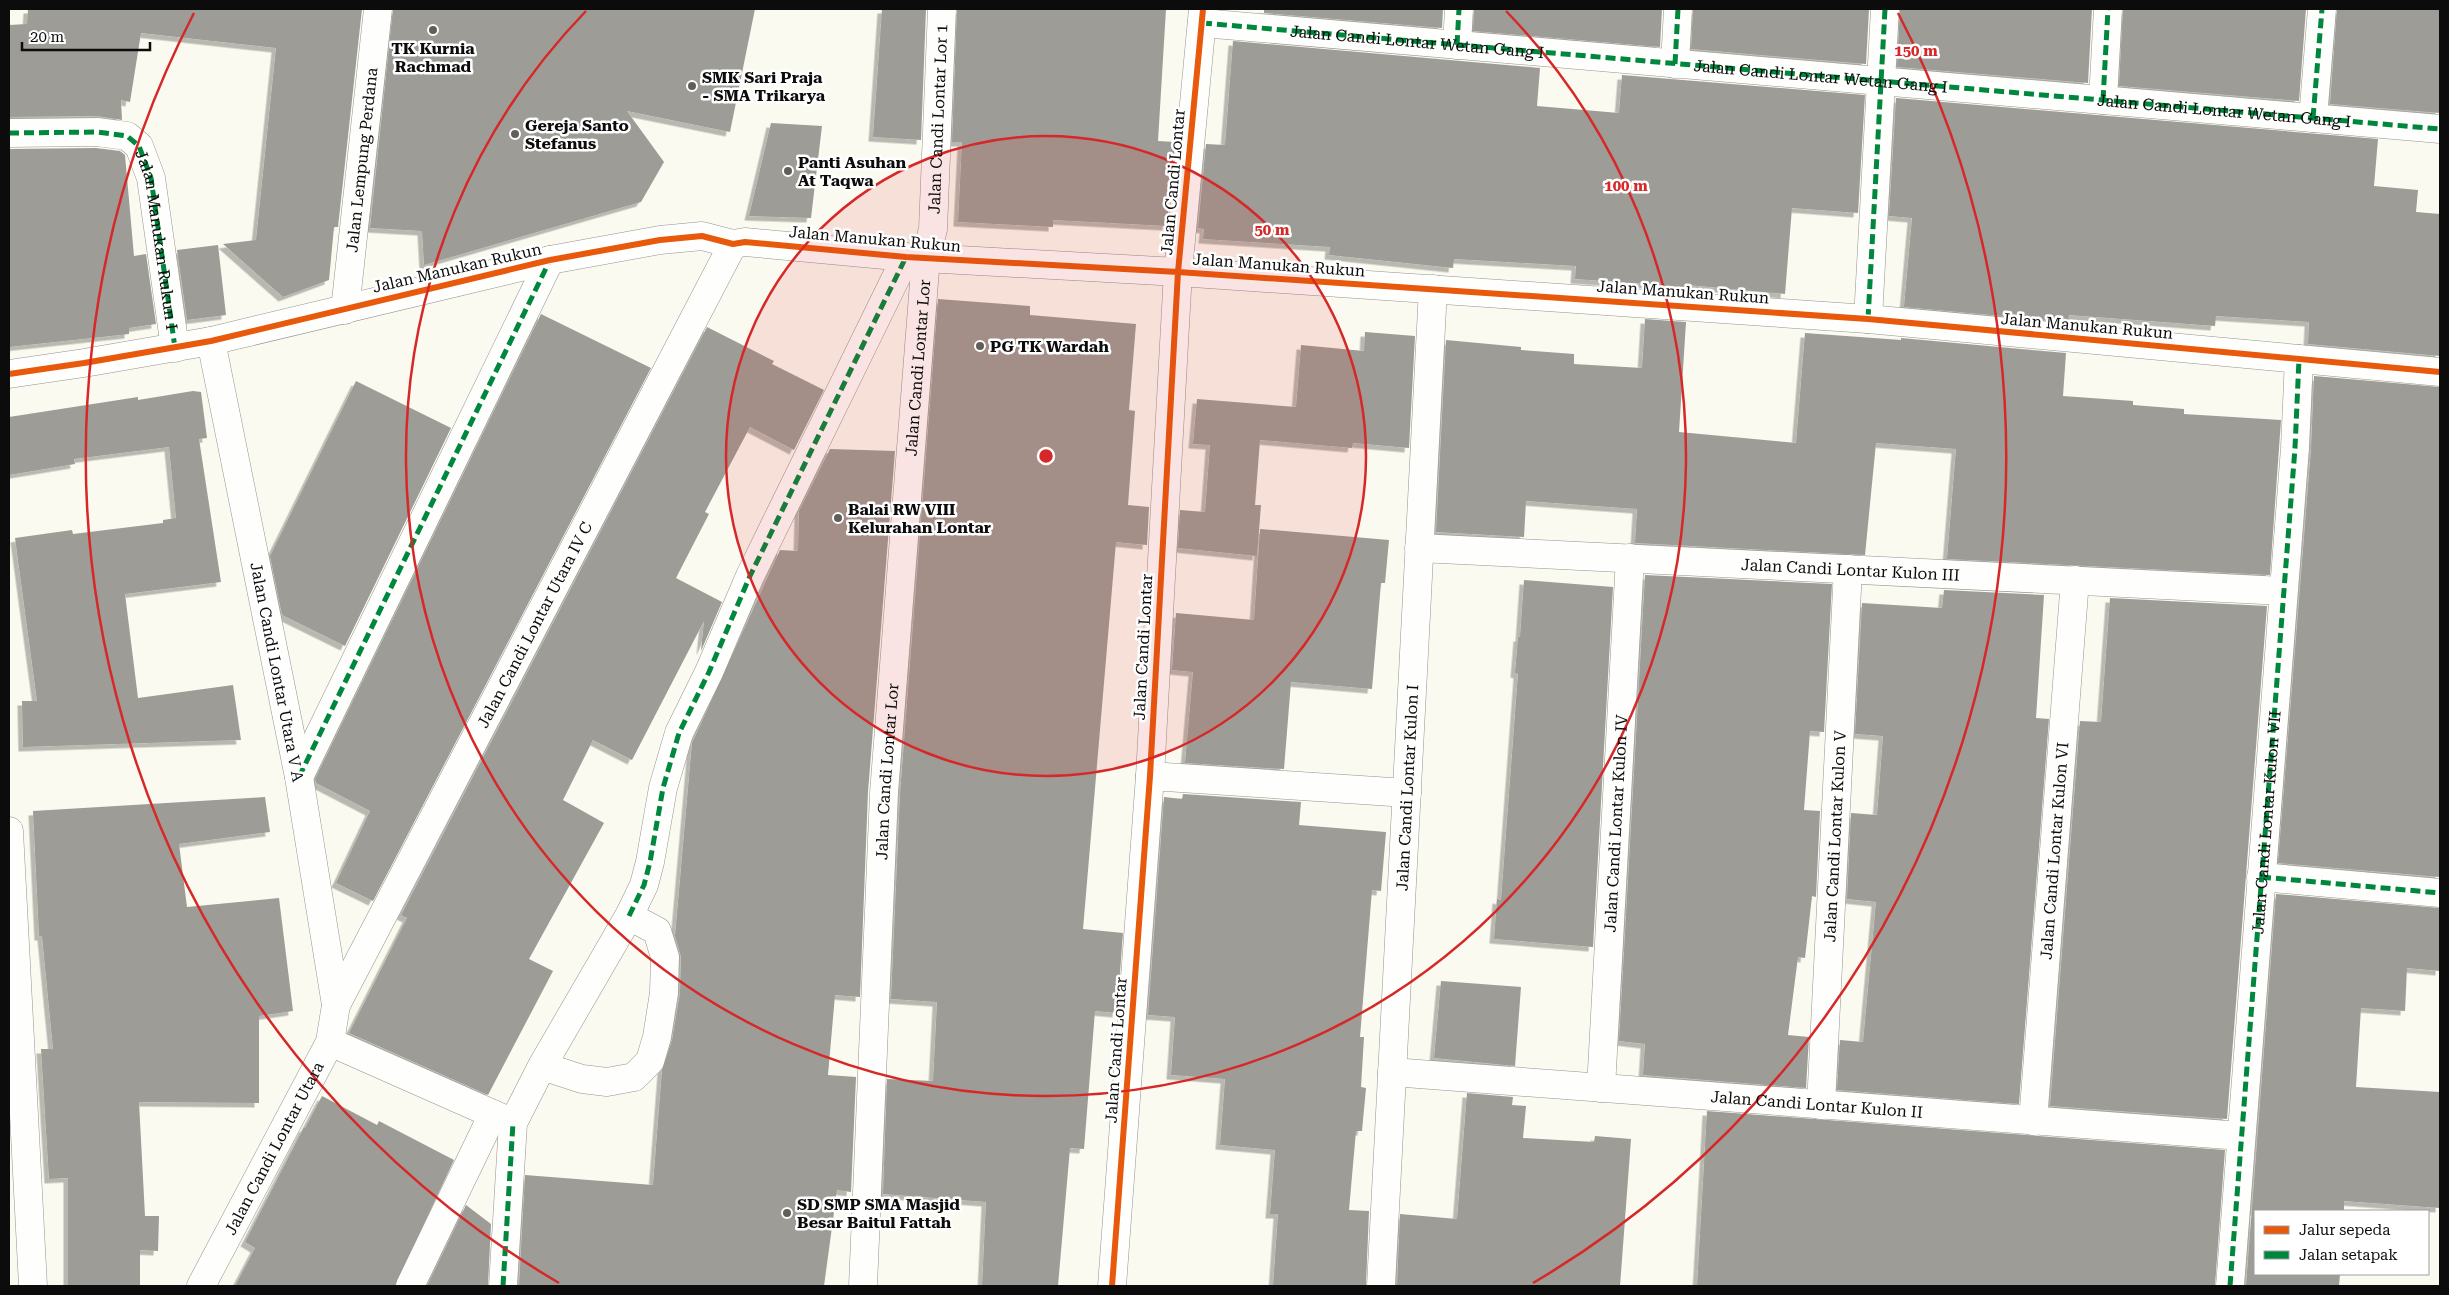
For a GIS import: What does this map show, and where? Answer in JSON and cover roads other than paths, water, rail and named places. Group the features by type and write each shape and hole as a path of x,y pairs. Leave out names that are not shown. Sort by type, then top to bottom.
{"street":[{"name":"Jalan Lempung Perdana","path":"345,310 378,9"},
{"name":"Jalan Candi Lontar Lor 1","path":"916,257 933,229 942,9"},
{"path":"1457,45 1459,9"},
{"path":"1675,64 1678,9"},
{"path":"1868,319 1879,81 1885,9"},
{"path":"2103,100 2108,9"},
{"path":"2313,118 2322,9"},
{"name":"Jalan Candi Lontar Wetan Gang I","path":"1202,16 1457,45 2440,129"},
{"name":"Jalan Candi Lontar","path":"1112,1286 1150,776 1178,272 1202,16"},
{"name":"Jalan Manukan Rukun I","path":"9,133 97,132 127,136 140,146 151,178 175,348"},
{"name":"Jalan Manukan Rukun","path":"9,374 211,341 550,260 660,240 702,236 733,244 745,242 916,257 1178,272 1868,319 2440,372"},
{"name":"Jalan Candi Lontar Utara IV C","path":"336,1005 733,244"},
{"path":"410,1286 503,1119 542,1066 629,916 644,885 663,788 680,733 709,672 750,576 916,257"},
{"name":"Jalan Candi Lontar Lor","path":"862,1286 884,793 916,257"},
{"path":"299,777 550,260"},
{"name":"Jalan Candi Lontar Kulon I","path":"1381,1286 1433,289"},
{"name":"Jalan Candi Lontar Utara V A","path":"211,341 299,777 336,1005"},
{"name":"Jalan Candi Lontar Kulon VII","path":"2230,1286 2295,448 2299,359"},
{"name":"Jalan Candi Lontar Kulon III","path":"1420,548 2283,591"},
{"name":"Jalan Candi Lontar Kulon IV","path":"1601,1088 1630,558"},
{"name":"Jalan Candi Lontar Kulon V","path":"1821,1105 1848,569"},
{"name":"Jalan Candi Lontar Kulon VI","path":"2033,1121 2075,580"},
{"path":"1150,776 1407,793"},
{"path":"9,831 24,1272"},
{"path":"2261,877 2440,893"},
{"path":"542,1066 582,1079 606,1082 634,1078 650,1062 657,1037 663,1002 666,957 657,931 629,916"},
{"name":"Jalan Candi Lontar Utara","path":"201,1286 330,1042 336,1005"},
{"path":"330,1042 503,1119"},
{"name":"Jalan Candi Lontar Kulon II","path":"1392,1072 2241,1136"},
{"path":"503,1119 503,1286"}],"place":[{"name":"TK Kurnia Rachmad","path":"433,30"},
{"name":"SMK Sari Praja - SMA Trikarya","path":"692,86"},
{"name":"Gereja Santo Stefanus","path":"515,134"},
{"name":"Panti Asuhan At Taqwa","path":"788,171"},
{"name":"PG TK Wardah","path":"980,346"},
{"name":"Balai RW VIII Kelurahan Lontar","path":"838,518"},
{"name":"SD SMP SMA Masjid Besar Baitul Fattah","path":"787,1213"}]}
